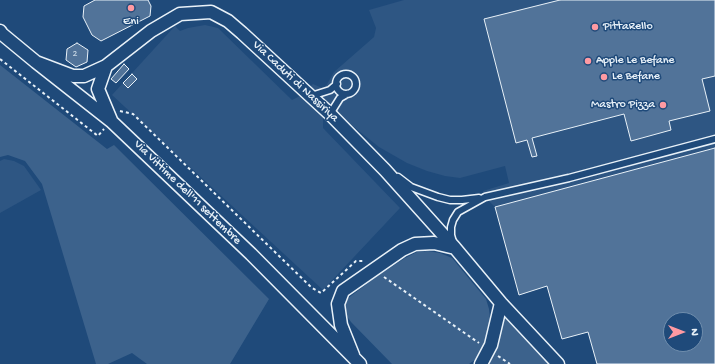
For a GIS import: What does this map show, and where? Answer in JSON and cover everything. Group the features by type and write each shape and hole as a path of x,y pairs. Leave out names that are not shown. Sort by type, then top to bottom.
{"street":[{"name":"Via Caduti di Nassiriya","path":"36,62 73,76 84,76 106,66 151,31 180,14 211,12 228,20 330,114 385,170 455,248 501,303 558,364"},
{"name":"Via Vittime dell'11 settembre","path":"1,33 111,121 251,254 358,362"},
{"path":"106,66 98,89 111,121"},
{"path":"358,362 341,325 338,304 344,291 402,250 415,244 434,243 455,248"},
{"path":"481,364 491,345 501,303"}],"lane":[{"path":"310,96 330,90 337,84 342,75 348,75 354,78 356,84 354,89 350,93 340,98 330,114"},
{"path":"337,84 339,90 347,94"},
{"path":"385,170 411,187 438,197 450,200 462,200 485,197 569,178 715,139"},
{"path":"455,248 451,235 453,220 458,212 485,197"}],"path":[{"path":"378,273 483,346"},
{"path":"493,353 510,364"}],"shaded area":[{"path":"404,0 715,0 715,364 597,364 588,332 562,339 547,286 519,295 495,207 485,197 483,191 509,183 505,166 460,178 445,176 407,163 379,147 339,115 323,117 323,128 400,208 323,290 112,95 175,26 180,31 205,25 218,28 292,100 300,96 313,84 322,88 326,86 334,72 374,37 376,28 369,10"},
{"path":"0,65 107,149 114,145 269,299 230,364 147,364 132,353 108,364 96,364 42,184 25,161 8,155 0,157"},
{"path":"4,159 14,161 24,166 41,190 0,213 0,161"},
{"path":"428,251 440,253 452,258 486,299 490,319 487,336 482,350 476,359 469,364 392,364 346,315 344,306 347,299 376,277 405,258 417,252"},
{"path":"503,316 548,364 487,364"}],"building":[{"path":"95,0 148,0 151,6 150,16 101,41 92,35 83,17 84,6"},
{"name":"Le Befane","path":"560,0 715,0 715,76 702,79 710,111 669,121 671,130 631,141 624,114 532,138 537,156 532,157 527,140 516,143 484,19"},
{"path":"77,43 88,50 87,62 76,67 66,60 67,49"},
{"path":"124,64 129,69 116,83 111,79"},
{"path":"132,74 137,79 128,88 123,83"},
{"path":"715,148 715,364 597,364 588,332 562,339 547,286 519,295 495,207"}],"place":[{"name":"Eni","path":"131,8"},
{"name":"PittaRello","path":"595,27"},
{"name":"Apple Le Befane","path":"588,61"},
{"name":"Le Befane","path":"604,77"},
{"name":"Mastro Pizza","path":"663,105"}]}
